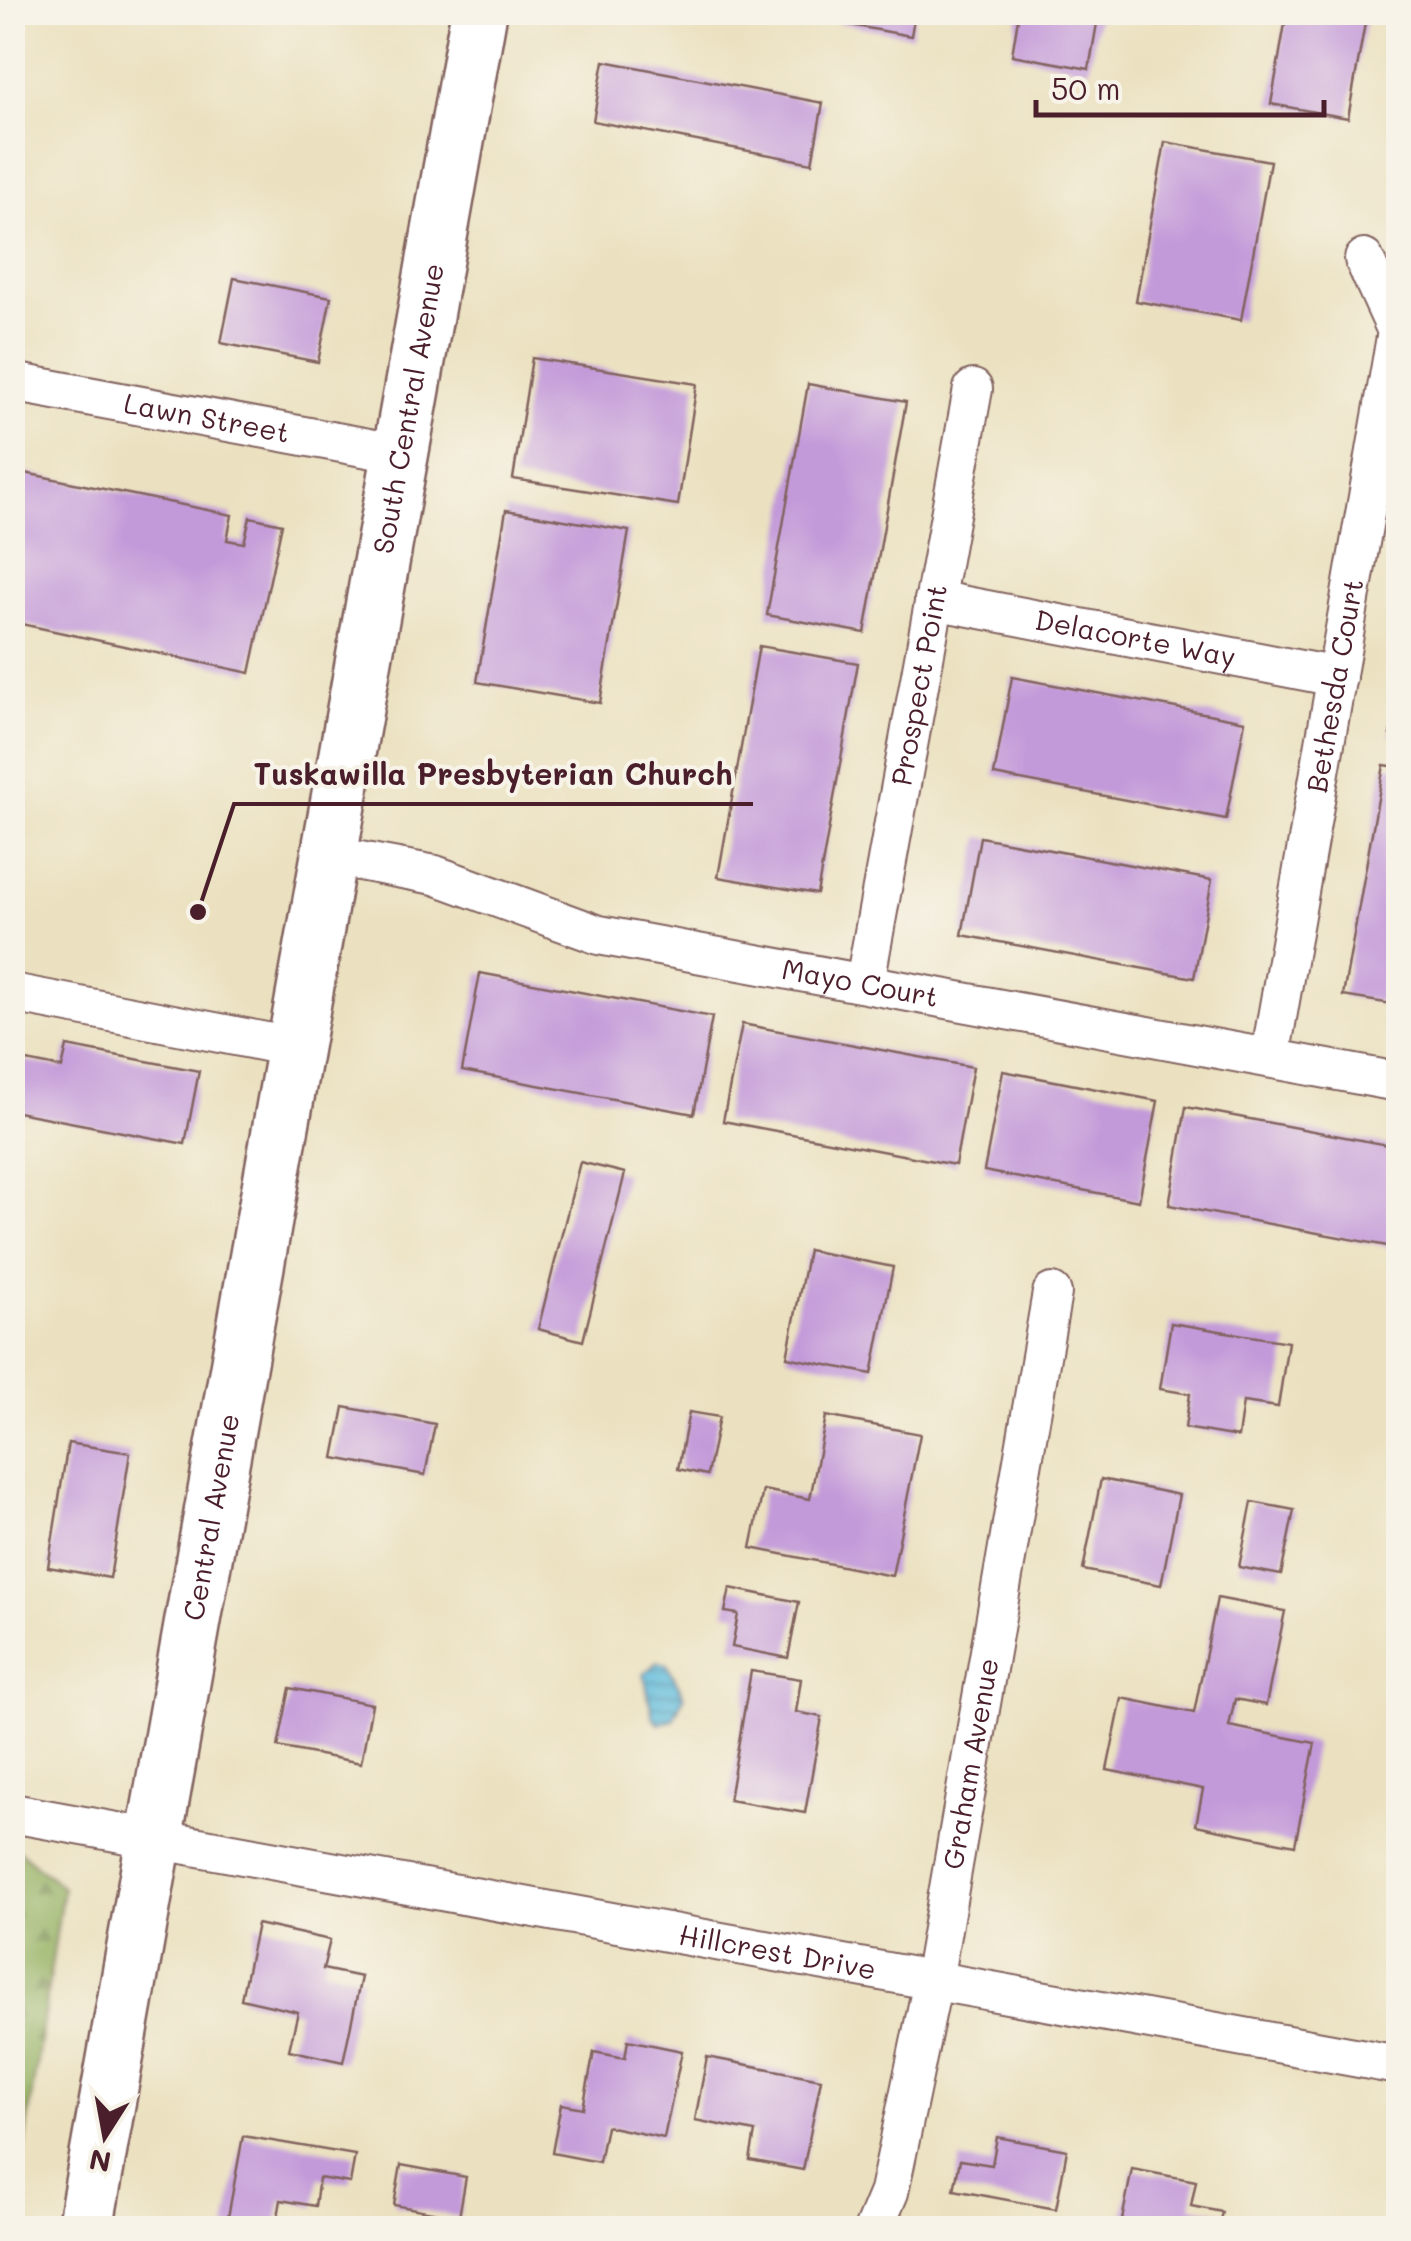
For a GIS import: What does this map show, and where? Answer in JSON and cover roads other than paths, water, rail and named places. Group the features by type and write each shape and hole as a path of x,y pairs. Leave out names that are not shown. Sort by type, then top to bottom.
{"main road":[{"name":"South Central Avenue","path":"332,829 478,12"},
{"name":"Central Avenue","path":"85,2228 332,829"}],"street":[{"name":"Bethesda Court","path":"1270,1058 1397,331 1364,259"},
{"name":"Lawn Street","path":"12,382 401,454"},
{"name":"Prospect Point","path":"866,982 973,388"},
{"name":"Delacorte Way","path":"934,600 1337,677"},
{"name":"Mayo Court","path":"332,829 435,875 599,934 1398,1082"},
{"path":"12,993 292,1047"},
{"name":"Graham Avenue","path":"874,2228 889,2192 933,1981 1052,1293"},
{"name":"Hillcrest Drive","path":"12,1812 1398,2065"}],"water":[{"path":"657,1662 667,1664 684,1696 673,1719 659,1724 653,1718 644,1674"}],"place":[{"name":"Tuskawilla Presbyterian Church","path":"198,912"}]}
